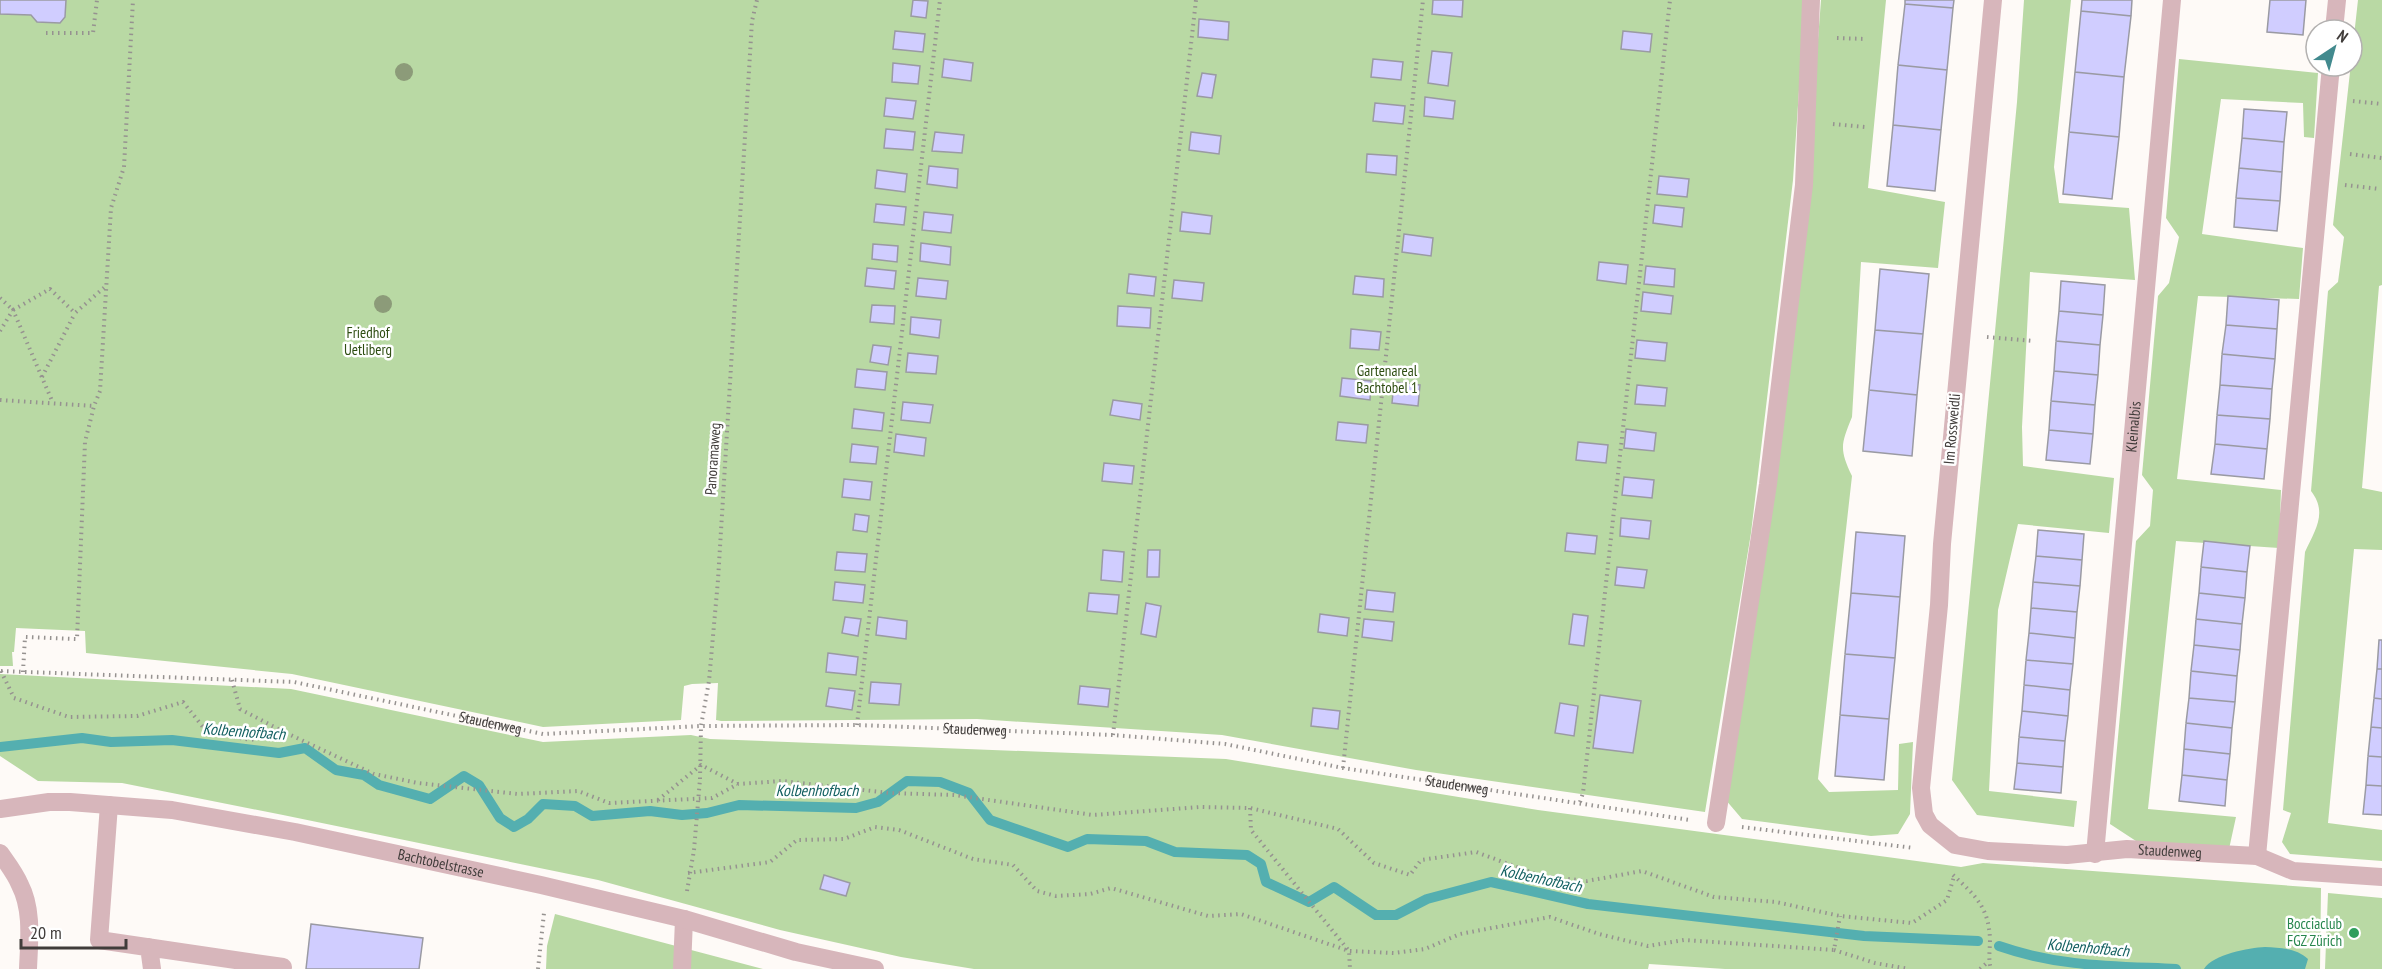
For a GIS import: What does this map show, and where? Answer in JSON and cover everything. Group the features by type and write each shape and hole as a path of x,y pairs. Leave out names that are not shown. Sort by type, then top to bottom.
{"street":[{"path":"1716,824 1768,484 1804,185 1807,49 1811,0"},
{"name":"Im Rossweidli","path":"1955,845 1930,825 1924,814 1921,788 1992,0"},
{"name":"Kleinalbis","path":"2095,854 2172,0"},
{"path":"2335,18 2337,0"},
{"path":"2258,856 2330,78"},
{"name":"Bachtobelstrasse","path":"0,809 49,802 109,805 172,810 295,832 541,885 684,919 796,952 875,969"},
{"path":"109,805 99,940 283,967"},
{"name":"Staudenweg","path":"1955,845 1988,851 2067,855 2127,849 2258,856 2293,871 2382,877"},
{"path":"0,853 21,886 26,902 29,931 28,969"},
{"path":"682,969 684,919"},
{"path":"149,947 152,969"}],"path":[{"path":"46,33 93,33 97,0"},
{"path":"23,672 25,637 76,639 85,442 100,391 111,208 124,167 133,0"},
{"name":"Panoramaweg","path":"684,919 688,873 693,861 694,850 700,779 701,726 709,681 753,21 757,0"},
{"path":"857,725 940,0"},
{"path":"1113,735 1196,0"},
{"path":"1342,768 1423,0"},
{"path":"1580,802 1587,758 1670,0"},
{"path":"2320,183 2380,189"},
{"path":"42,377 75,313 106,285"},
{"path":"0,331 13,310 50,289 75,313"},
{"path":"0,298 13,310 53,403"},
{"path":"1986,337 2034,341"},
{"path":"0,400 94,406"},
{"path":"1,671 14,698 69,717 137,716 183,702 207,732 251,740 282,731"},
{"name":"Staudenweg","path":"1,671 294,682 543,734 701,726 857,725 1113,735 1225,744 1342,768 1716,824 1920,848"},
{"path":"232,680 240,709 374,774 418,783 518,794 578,791 609,803 712,798 738,784 782,781 890,794 954,795 1093,815 1200,807 1250,808 1338,829 1374,863 1410,875 1421,860 1476,852 1540,876 1587,881 1642,871 1714,897 1776,902 1839,916 1912,923 1947,900 1953,874 1981,902 1990,923 1989,961 1991,969"},
{"path":"658,801 700,765 738,784"},
{"path":"1250,808 1251,830 1349,951 1350,969"},
{"path":"688,873 770,862 797,840 844,839 875,827 899,830 972,859 1013,865 1037,891 1056,896 1090,894 1111,888 1208,916 1241,914 1349,951 1394,953 1425,949 1460,934 1550,917 1599,934 1648,946 1684,940 1834,950 1875,963 1909,969"},
{"path":"538,969 544,910 541,885"},
{"path":"1834,950 1839,916"},
{"path":"1980,969 1989,961"}],"green space":[{"path":"0,0 1805,0 1793,180 1751,533 1705,812 1416,770 1222,735 977,719 721,721 716,720 718,683 684,686 681,720 543,727 292,674 86,653 85,631 16,628 14,652 12,652 13,666 0,666"},
{"path":"1821,0 1886,0 1868,188 1945,202 1938,268 1861,262 1852,417 1843,446 1843,453 1852,476 1818,779 1829,792 1898,790 1899,744 1913,742 1910,814 1898,834 1871,836 1742,819 1725,799 1814,93"},
{"path":"2024,0 2071,0 2054,167 2059,203 2129,208 2135,280 2030,272 2022,427 2023,466 2114,478 2109,533 2018,524 1998,610 1989,791 2077,801 2074,827 1977,815 1952,780 2017,102"},
{"path":"2358,0 2382,0 2382,285 2379,286 2362,488 2382,492 2382,550 2354,549 2328,823 2382,830 2382,861 2290,854 2282,842 2291,813 2283,810 2305,552 2316,529 2319,514 2319,507 2311,491 2328,291 2338,282 2344,237 2333,225 2349,78 2364,78 2364,18 2356,18"},
{"path":"2179,59 2304,72 2304,78 2318,78 2314,138 2304,137 2303,103 2221,99 2202,234 2303,248 2299,299 2198,296 2177,479 2281,490 2279,548 2176,541 2148,809 2236,817 2229,849 2136,841 2110,824 2136,541 2150,526 2153,490 2142,475 2158,296 2169,283 2179,237 2166,218"},
{"path":"0,674 291,689 543,742 691,735 710,739 1226,759 1538,810 1961,867 1983,863 2321,888 2320,969 1725,969 1649,964 1648,969 974,969 901,957 780,930 598,880 283,815 122,783 38,781 0,756"},
{"name":"Bocciaclub FGZ Zürich","path":"2328,893 2382,898 2382,969 2325,969"},
{"path":"555,914 763,969 546,969 547,946"}],"water":[{"path":"2265,947 2288,949 2304,955 2308,959 2305,969 2204,969 2215,959 2223,956 2241,950"}],"building":[{"path":"0,0 66,0 65,17 60,23 37,22 31,15 0,14"},
{"path":"913,0 928,1 926,18 911,16"},
{"path":"1433,0 1463,0 1462,17 1432,14"},
{"path":"1905,0 1954,0 1953,8 1905,4"},
{"path":"2082,0 2132,0 2131,16 2081,11"},
{"path":"2270,0 2306,0 2303,35 2267,32"},
{"path":"1905,4 1953,8 1947,70 1898,65"},
{"path":"2081,11 2131,16 2124,77 2075,72"},
{"path":"1199,19 1229,22 1228,40 1198,37"},
{"path":"895,31 925,34 923,52 893,49"},
{"path":"1623,31 1652,34 1650,52 1621,49"},
{"path":"1432,51 1452,53 1448,86 1428,83"},
{"path":"944,59 973,63 971,81 942,77"},
{"path":"1373,59 1403,62 1401,80 1371,77"},
{"path":"893,63 920,66 918,84 892,82"},
{"path":"1898,65 1947,70 1941,130 1893,125"},
{"path":"2075,72 2124,77 2119,137 2069,132"},
{"path":"1202,73 1216,75 1212,98 1197,96"},
{"path":"1425,97 1455,101 1453,119 1424,116"},
{"path":"886,98 916,101 913,119 884,116"},
{"path":"1375,103 1405,106 1403,124 1373,121"},
{"path":"2244,109 2287,112 2284,142 2242,138"},
{"path":"1893,125 1941,130 1935,191 1887,186"},
{"path":"886,129 915,132 913,150 884,148"},
{"path":"935,132 964,135 962,153 932,151"},
{"path":"1191,132 1221,136 1219,154 1189,150"},
{"path":"2069,132 2119,137 2112,199 2063,194"},
{"path":"2242,138 2284,142 2282,172 2239,168"},
{"path":"1367,154 1397,156 1396,175 1366,172"},
{"path":"929,166 958,169 957,188 927,184"},
{"path":"2239,168 2282,172 2280,201 2236,198"},
{"path":"877,170 907,174 905,192 875,188"},
{"path":"1659,176 1689,179 1687,197 1657,194"},
{"path":"2236,198 2280,201 2277,231 2234,227"},
{"path":"876,204 906,207 904,225 874,222"},
{"path":"1655,205 1684,208 1682,227 1653,223"},
{"path":"924,212 953,215 951,233 922,230"},
{"path":"1182,212 1212,216 1210,234 1180,231"},
{"path":"1404,234 1433,238 1431,256 1402,252"},
{"path":"921,243 951,247 950,265 920,261"},
{"path":"873,244 898,246 897,262 872,259"},
{"path":"1599,262 1628,265 1626,284 1597,280"},
{"path":"1646,266 1675,269 1674,287 1644,284"},
{"path":"867,268 896,271 894,289 865,286"},
{"path":"1880,269 1929,274 1923,334 1875,330"},
{"path":"1129,274 1156,277 1154,296 1127,293"},
{"path":"1355,276 1384,279 1383,297 1353,294"},
{"path":"918,278 948,281 946,299 916,296"},
{"path":"1174,280 1204,283 1202,301 1172,298"},
{"path":"2061,281 2105,285 2103,315 2059,311"},
{"path":"1643,292 1673,296 1671,314 1641,311"},
{"path":"2228,296 2279,300 2277,329 2226,325"},
{"path":"872,305 895,306 894,324 870,322"},
{"path":"1118,306 1151,308 1150,328 1117,326"},
{"path":"2059,311 2103,315 2100,345 2056,341"},
{"path":"911,317 941,320 939,338 910,334"},
{"path":"2226,325 2277,329 2275,359 2222,354"},
{"path":"1351,329 1381,332 1379,350 1350,348"},
{"path":"1875,330 1923,334 1917,395 1869,390"},
{"path":"1637,340 1667,343 1665,361 1635,358"},
{"path":"2056,341 2100,345 2098,375 2054,371"},
{"path":"873,345 891,347 888,365 870,362"},
{"path":"908,353 938,356 936,374 906,372"},
{"path":"2222,354 2275,359 2272,389 2220,385"},
{"path":"857,369 887,372 885,390 855,387"},
{"path":"2054,371 2098,375 2095,405 2051,401"},
{"path":"1342,378 1371,381 1370,400 1340,396"},
{"path":"1394,382 1420,385 1418,406 1392,403"},
{"path":"1637,385 1667,388 1665,406 1635,404"},
{"path":"2220,385 2272,389 2270,419 2217,415"},
{"path":"1869,390 1917,395 1912,456 1863,451"},
{"path":"1113,400 1142,404 1140,420 1110,415"},
{"path":"2051,401 2095,405 2093,434 2049,430"},
{"path":"903,402 933,405 930,423 901,420"},
{"path":"854,409 884,413 882,431 852,428"},
{"path":"2217,415 2270,419 2267,449 2215,444"},
{"path":"1338,422 1368,425 1366,443 1336,440"},
{"path":"1626,429 1656,433 1654,451 1624,448"},
{"path":"2049,430 2093,434 2090,464 2046,460"},
{"path":"896,434 926,438 924,456 894,452"},
{"path":"1578,442 1608,445 1606,463 1576,460"},
{"path":"852,444 878,447 876,464 850,462"},
{"path":"2215,444 2267,449 2264,479 2211,474"},
{"path":"1104,463 1134,466 1132,484 1102,481"},
{"path":"1624,477 1654,480 1652,498 1622,495"},
{"path":"844,479 872,482 870,500 842,497"},
{"path":"855,514 869,516 867,532 853,530"},
{"path":"1621,518 1651,521 1649,539 1620,536"},
{"path":"2038,530 2084,534 2082,560 2036,556"},
{"path":"1856,532 1905,536 1900,597 1851,593"},
{"path":"1567,533 1597,536 1595,554 1565,551"},
{"path":"2204,541 2250,546 2247,572 2201,567"},
{"path":"1103,550 1124,552 1122,582 1101,580"},
{"path":"1148,550 1160,550 1159,577 1147,577"},
{"path":"837,552 867,554 865,572 835,570"},
{"path":"2036,556 2082,560 2080,586 2033,582"},
{"path":"1617,567 1647,570 1644,588 1615,585"},
{"path":"2201,567 2247,572 2245,598 2199,593"},
{"path":"835,582 865,585 863,603 833,600"},
{"path":"2033,582 2080,586 2077,612 2031,608"},
{"path":"1367,590 1395,593 1393,612 1365,609"},
{"path":"1089,593 1119,595 1117,614 1087,611"},
{"path":"1851,593 1900,597 1895,658 1845,654"},
{"path":"2199,593 2245,598 2242,624 2196,619"},
{"path":"1146,603 1161,606 1156,637 1141,634"},
{"path":"2031,608 2077,612 2075,638 2029,633"},
{"path":"1320,614 1349,618 1347,636 1318,632"},
{"path":"1573,614 1588,616 1584,646 1569,644"},
{"path":"845,617 861,619 858,636 842,633"},
{"path":"878,617 907,621 906,639 876,635"},
{"path":"1364,619 1394,622 1392,641 1362,637"},
{"path":"2196,619 2242,624 2240,650 2194,645"},
{"path":"2029,633 2075,638 2073,664 2026,660"},
{"path":"2379,640 2382,640 2382,669 2377,669"},
{"path":"2194,645 2240,650 2237,676 2191,671"},
{"path":"828,653 858,657 856,675 826,672"},
{"path":"1845,654 1895,658 1889,719 1840,715"},
{"path":"2026,660 2073,664 2070,690 2024,685"},
{"path":"2377,669 2382,669 2382,699 2374,698"},
{"path":"2191,671 2237,676 2235,702 2189,698"},
{"path":"871,682 901,684 899,705 869,703"},
{"path":"2024,685 2070,690 2068,716 2022,711"},
{"path":"1080,686 1110,689 1108,707 1078,704"},
{"path":"829,688 855,691 852,710 826,706"},
{"path":"1600,695 1641,701 1633,753 1593,748"},
{"path":"2189,698 2235,702 2232,728 2186,723"},
{"path":"2374,698 2382,699 2382,728 2371,727"},
{"path":"1560,703 1578,706 1574,736 1555,733"},
{"path":"1313,708 1340,711 1338,729 1311,726"},
{"path":"2022,711 2068,716 2065,741 2019,737"},
{"path":"1840,715 1889,719 1884,780 1835,776"},
{"path":"2186,723 2232,728 2230,754 2184,749"},
{"path":"2371,727 2382,728 2382,757 2368,756"},
{"path":"2019,737 2065,741 2063,767 2017,763"},
{"path":"2184,749 2230,754 2227,780 2182,775"},
{"path":"2368,756 2382,757 2382,786 2366,785"},
{"path":"2017,763 2063,767 2061,793 2014,789"},
{"path":"2182,775 2227,780 2225,806 2179,801"},
{"path":"2366,785 2382,786 2382,815 2363,814"},
{"path":"824,875 850,883 846,896 820,889"},
{"path":"311,924 423,938 419,969 306,969"}],"waterway":[{"name":"Kolbenhofbach","path":"0,747 82,738 111,742 172,740 279,753 305,748 336,770 364,775 379,785 430,799 464,776 479,785 500,818 514,827 528,819 543,804 575,806 592,816 650,811 682,815 707,813 739,805 856,808 878,802 907,781 940,782 969,793 990,820 1068,847 1087,839 1146,841 1175,852 1247,855 1261,864 1266,882 1309,902 1334,887 1376,915 1396,915 1427,899 1491,882 1588,904 1864,936 1978,941"},
{"name":"Kolbenhofbach","path":"1999,946 2065,962 2176,969"}],"place":[{"name":"Bocciaclub FGZ Zürich","path":"2354,933"}],"park label":[{"name":"Friedhof Uetliberg","path":"368,342"},
{"name":"Gartenareal Bachtobel 1","path":"1387,380"}]}
